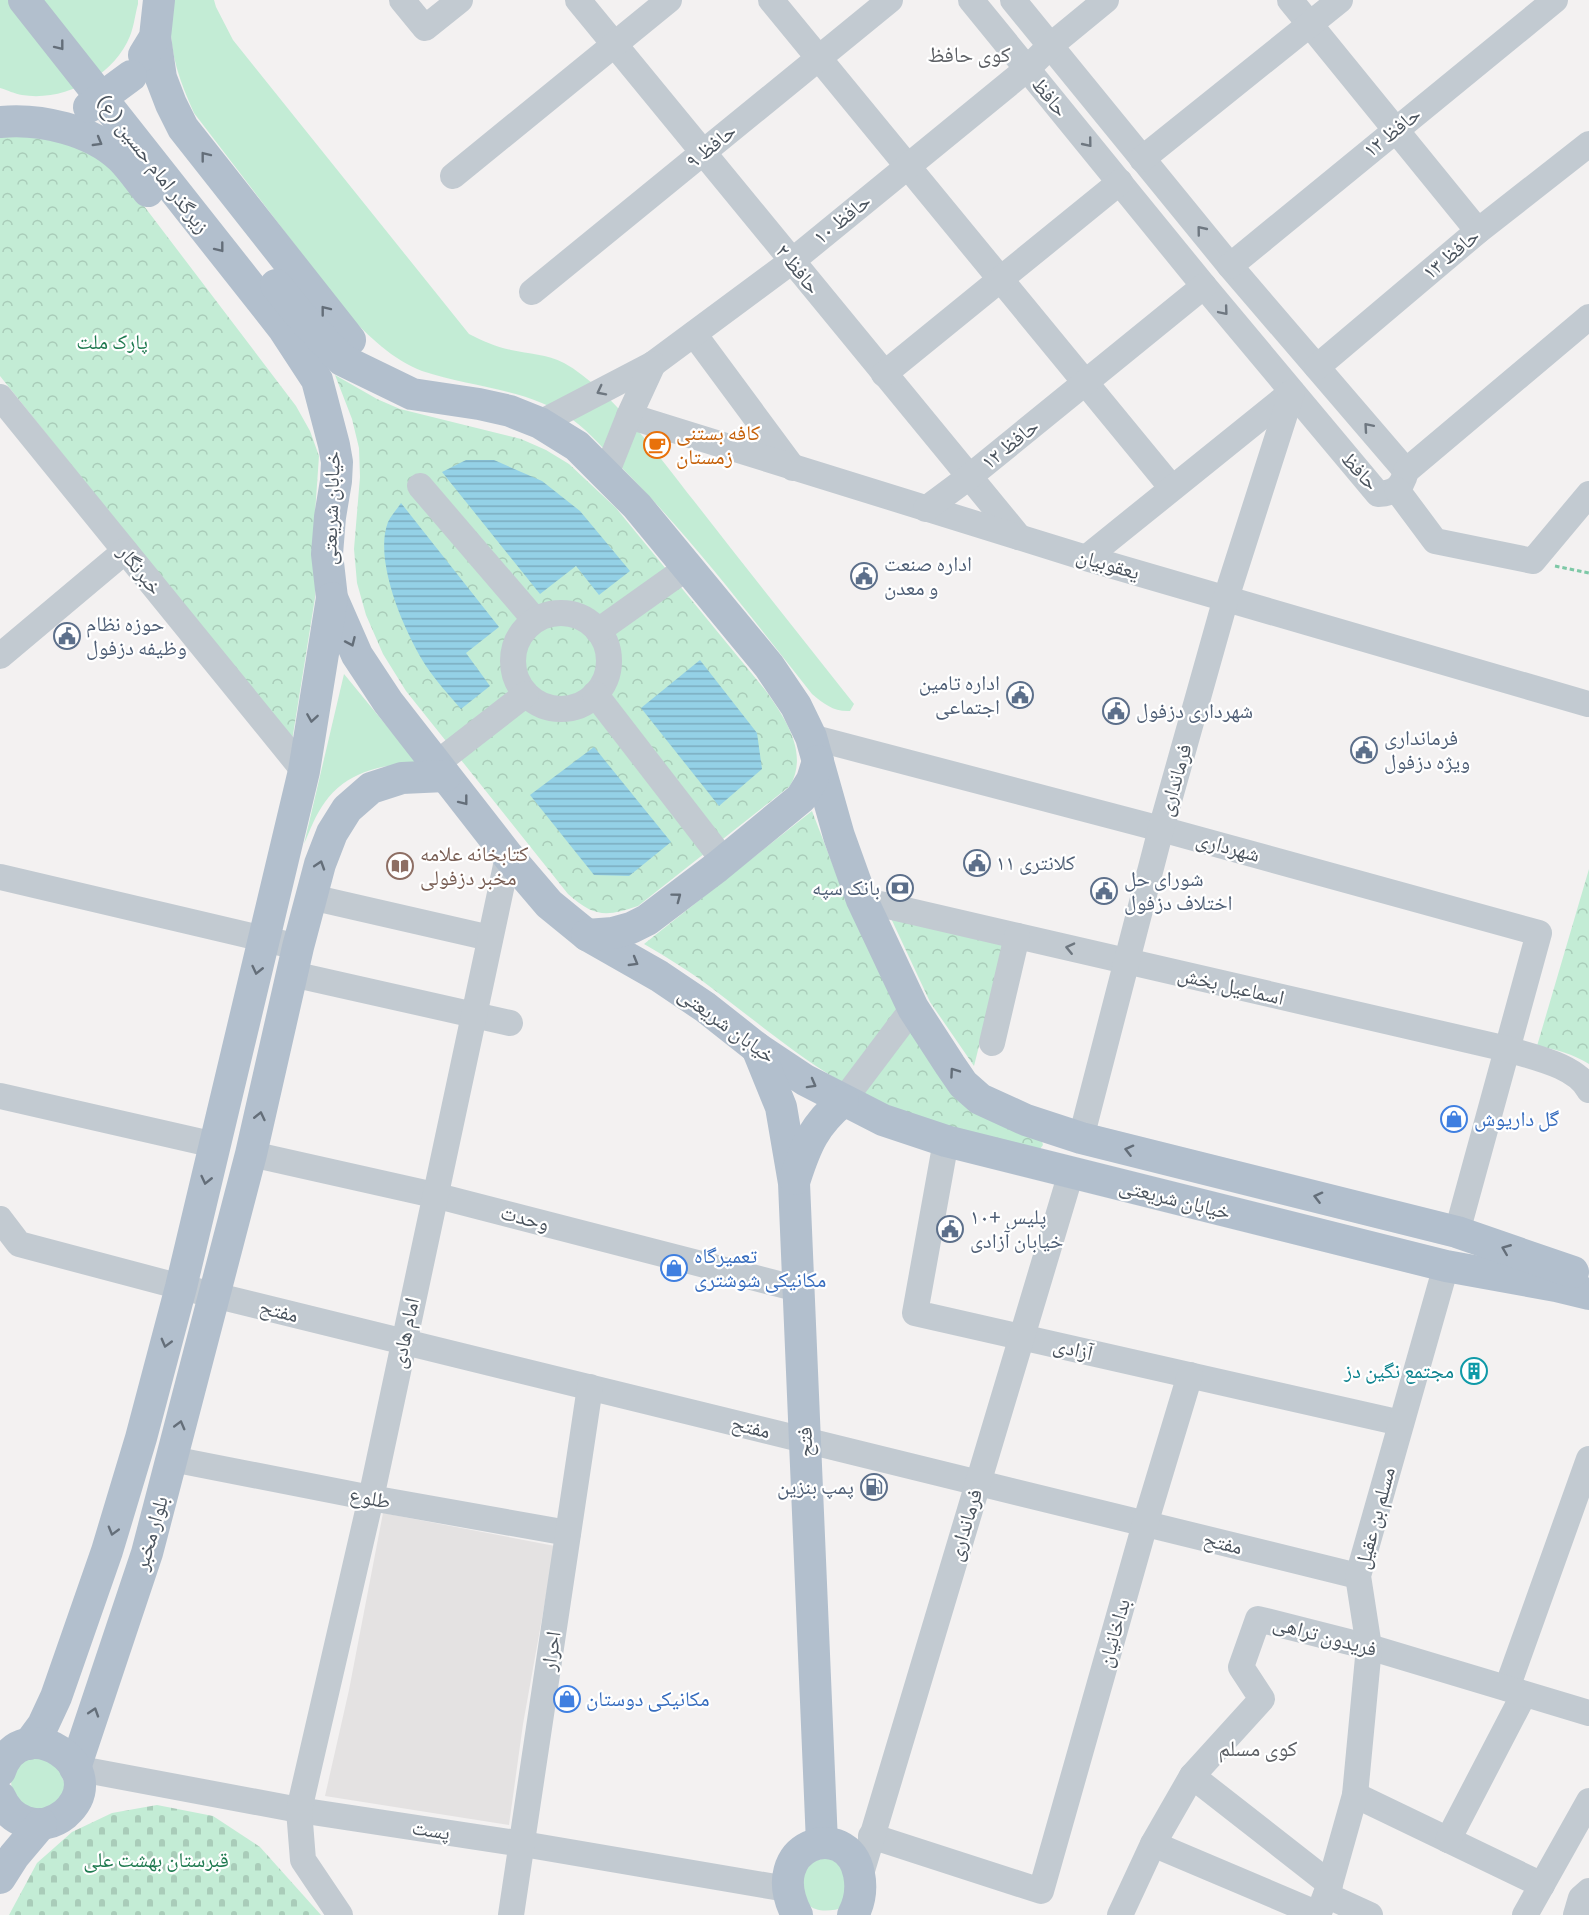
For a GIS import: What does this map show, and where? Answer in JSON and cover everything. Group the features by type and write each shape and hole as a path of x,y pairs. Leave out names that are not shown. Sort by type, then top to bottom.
{"main road":[{"name":"زیرگذر امام حسین (ع)","path":"24,0 291,322"},
{"name":"زیرگذر امام حسین (ع)","path":"51,0 291,322"},
{"path":"159,0 156,37 161,78 183,128 345,336 412,394"},
{"path":"8,118 50,119 89,107 131,76 156,37"},
{"path":"8,118 72,130 98,141 122,159 297,380 334,445"},
{"name":"خیابان شریعتی","path":"291,322 342,360 412,394 510,411 540,423 578,446 637,506 769,666 796,706 814,749 839,836 862,900 913,1008 963,1084 980,1099 1026,1120 1081,1138 1457,1232 1568,1277"},
{"name":"خیابان شریعتی","path":"291,322 317,380 334,445 337,462 336,481 327,554 332,598 357,655 388,702 508,856 549,904 587,935 659,976 805,1080 882,1120 946,1141 1446,1266 1568,1277"},
{"name":"بلوار مخبر","path":"0,1771 9,1756 18,1749 15,1742 43,1725 56,1697 100,1573 141,1438 181,1287 303,771 332,598"},
{"path":"587,935 612,933 639,924 724,861 801,798 812,780 814,749"},
{"name":"بلوار مخبر","path":"41,1824 59,1818 73,1805 79,1787 75,1768 147,1553 251,1154 311,897 332,832 347,809 371,788 402,778 440,770"},
{"name":"فتح","path":"757,1047 781,1107 794,1183 822,1843"},
{"path":"794,1183 806,1146 815,1129 827,1114 843,1101"},
{"path":"1071,1173 1081,1138"},
{"path":"1568,1277 1589,1294"},
{"path":"15,1742 39,1743 57,1748 71,1760 75,1768"},
{"path":"0,1799 17,1819 41,1824"},
{"path":"0,1878 14,1856 41,1824"},
{"path":"792,1902 789,1871 794,1859 803,1849 822,1843 831,1843 848,1853 857,1866 860,1877 860,1899 853,1915"}],"street":[{"path":"402,0 425,28 460,0"},
{"name":"حافظ ۲","path":"578,0 1019,537"},
{"path":"453,176 669,0"},
{"path":"771,0 1172,488"},
{"name":"حافظ ۹","path":"532,292 890,0"},
{"name":"حافظ","path":"971,0 1203,286 1378,494 1389,493 1402,481 1317,367 1230,266 1012,0"},
{"path":"1050,46 1106,0"},
{"path":"1290,0 1478,231"},
{"path":"1142,159 1340,0"},
{"name":"حافظ ۱۲","path":"1230,266 1555,0"},
{"name":"حافظ ۱۰","path":"540,423 653,364 694,334 792,261 1027,69 1050,46"},
{"name":"حافظ ۱۳","path":"1317,367 1478,231 1589,144"},
{"path":"884,374 1120,182"},
{"name":"حافظ ۱۲","path":"926,509 969,477 1203,286"},
{"path":"1589,317 1402,481 1435,542 1533,561 1589,494"},
{"path":"694,334 793,468"},
{"path":"606,474 653,364"},
{"path":"1086,558 1292,392"},
{"name":"فرمانداری","path":"1081,1138 1161,829 1226,598 1292,392"},
{"name":"خبرنگار","path":"0,397 303,771"},
{"name":"یعقوبیان","path":"629,416 1086,558 1588,704"},
{"path":"420,486 535,620"},
{"path":"0,656 125,551"},
{"path":"598,631 688,567"},
{"path":"569,613 590,622 598,631 608,651 609,663 607,674 595,694 577,706 566,708 544,706 526,694 514,673 512,661 518,637 535,620 546,615 569,613"},
{"path":"440,770 526,694"},
{"path":"595,694 724,861"},
{"name":"شهرداری","path":"814,749 1161,829 1539,933 1507,1049"},
{"name":"امام هادی","path":"340,1915 303,1860 299,1810 371,1498 508,856"},
{"path":"0,877 264,938 295,961 473,1016 510,1023"},
{"path":"311,897 490,938"},
{"name":"اسماعیل بخش","path":"862,900 1507,1049 1571,1072 1589,1090"},
{"path":"992,1043 1017,936"},
{"path":"843,1101 913,1008"},
{"path":"1457,1232 1507,1049"},
{"path":"0,1096 215,1145"},
{"name":"آزادی","path":"946,1141 915,1313 1401,1423"},
{"name":"وحدت","path":"251,1154 434,1195 798,1289"},
{"name":"فرمانداری","path":"860,1877 1071,1173"},
{"path":"0,1220 19,1244 181,1287"},
{"name":"مسلم بن عقیل","path":"1323,1902 1355,1795 1369,1647 1358,1576 1446,1266"},
{"name":"مفتح","path":"181,1287 1358,1576"},
{"name":"بداخانیان","path":"872,1836 1041,1891 1145,1524 1190,1375"},
{"name":"احرار","path":"512,1915 590,1387"},
{"name":"طلوع","path":"172,1459 568,1533"},
{"path":"1448,1840 1515,1691 1589,1459"},
{"name":"فریدون تراهی","path":"1120,1915 1153,1844 1192,1776 1262,1699 1241,1667 1258,1618 1369,1647 1589,1713"},
{"name":"پست","path":"75,1768 299,1810 523,1844 792,1902"},
{"path":"1192,1776 1323,1902"},
{"path":"1355,1795 1542,1885"},
{"path":"1525,1915 1589,1801"},
{"path":"1153,1844 1323,1902 1370,1915"},
{"path":"1576,1915 1581,1898 1589,1891"}],"path":[{"path":"1533,561 1589,573"}],"shaded area":[{"path":"383,1513 555,1546 523,1724 509,1825 325,1796 349,1690"}],"green space":[{"path":"0,0 138,0 138,4 130,36 112,63 86,83 70,90 38,96 19,94 0,88"},
{"path":"172,0 214,0 233,40 469,334 500,347 558,360 582,375 617,407 650,445 854,704 850,711 834,709 812,694 672,521 580,425 556,409 538,401 441,377 411,366 382,347 355,322 194,113 174,58 171,31"},
{"name":"پارک ملت","path":"23,134 78,146 102,158 125,181 296,406 310,431 319,456 313,542 316,574 315,598 292,741 0,376 0,135"},
{"path":"335,375 400,409 521,439 569,464 616,508 773,701 787,724 796,749 795,774 790,786 638,906 617,912 601,913 585,907 568,894 406,691 383,654 366,615 357,583 354,549 360,477 359,448 352,419"},
{"path":"344,674 418,764 392,765 367,771 344,783 322,807 304,844"},
{"path":"812,811 849,907 895,1005 1042,1141 1043,1145 1040,1149 942,1125 871,1098 797,1053 696,977 644,944"},
{"path":"1589,869 1589,1064 1564,1052 1537,1046"},
{"path":"889,914 1005,943 974,1066 930,1002"},
{"path":"30,1757 57,1762 66,1788 58,1803 47,1809 37,1810 21,1802 12,1787 11,1778 15,1769"},
{"name":"قبرستان بهشت علی","path":"157,1805 213,1816 260,1847 321,1915 9,1915 37,1863 72,1832 112,1813"},
{"path":"833,1856 847,1872 845,1907 828,1911 814,1908 808,1905 802,1892 801,1880 806,1863"}],"water":[{"path":"466,460 494,460 542,481 580,511 630,571 599,595 576,566 540,594 442,472"},
{"path":"401,503 499,627 466,653 490,686 461,709 438,683 418,652 401,616 388,576 384,538 388,522"},
{"path":"700,660 757,733 762,769 719,806 641,708"},
{"path":"594,747 671,842 629,876 594,875 530,795"}],"place":[{"name":"کافه بستنی زمستان","path":"657,445"},
{"name":"اداره صنعت و معدن","path":"864,576"},
{"name":"حوزه نظام وظیفه دزفول","path":"67,636"},
{"name":"اداره تامین اجتماعی","path":"1020,695"},
{"name":"شهرداری دزفول","path":"1116,711"},
{"name":"فرمانداری ویژه دزفول","path":"1364,750"},
{"name":"کلانتری ۱۱","path":"977,863"},
{"name":"کتابخانه علامه مخبر دزفولی","path":"400,866"},
{"name":"بانک سپه","path":"900,888"},
{"name":"شورای حل اختلاف دزفول","path":"1104,891"},
{"name":"گل داریوش","path":"1454,1119"},
{"name":"پلیس +۱۰ خیابان آزادی","path":"950,1229"},
{"name":"تعمیرگاه مکانیکی شوشتری","path":"674,1268"},
{"name":"مجتمع نگین دز","path":"1474,1371"},
{"name":"پمپ بنزین","path":"874,1487"},
{"name":"مکانیکی دوستان","path":"567,1699"}],"district":[{"name":"کوی حافظ","path":"969,54"},
{"name":"کوی مسلم","path":"1258,1748"}]}
